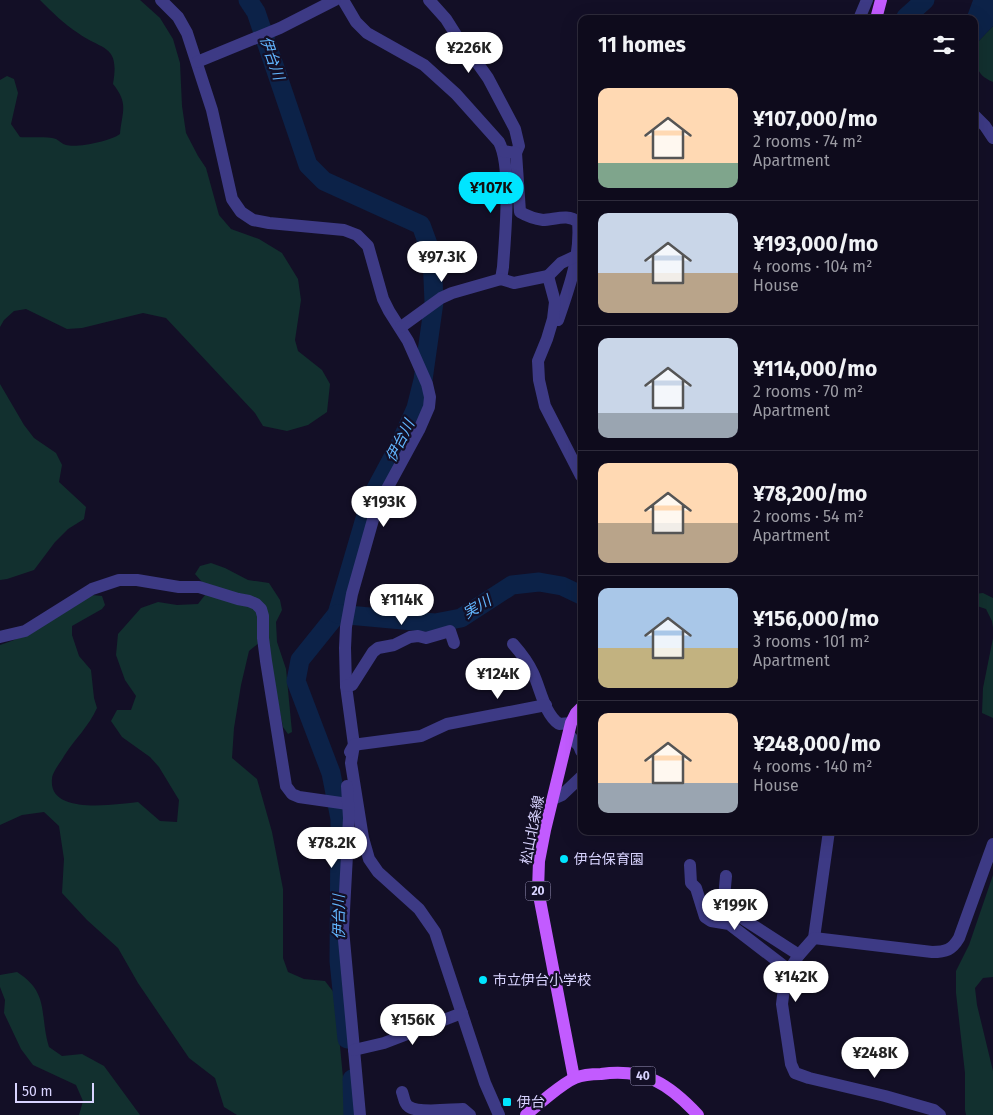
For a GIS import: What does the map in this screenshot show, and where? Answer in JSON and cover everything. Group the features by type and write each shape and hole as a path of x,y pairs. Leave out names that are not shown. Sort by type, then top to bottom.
{"main road":[{"path":"877,15 881,0"},
{"name":"松山北条線","path":"574,1078 538,890 539,861 570,729 578,711"},
{"name":"40","path":"574,1078 613,1072 628,1072 646,1077 670,1088 698,1115"},
{"path":"526,1115 574,1078"}],"street":[{"path":"161,0 178,17 187,33 212,110 232,199 241,212 253,220 269,224 344,230 358,235 368,246 383,299 401,327 427,384 430,396 429,407 419,430 382,495 370,526 353,589 346,627 346,686 354,746 351,763 363,838 369,859 378,872 419,909 435,932 485,1083 499,1115"},
{"path":"197,62 280,28 336,0"},
{"path":"343,0 356,22 367,32 424,65 456,94 498,142 510,152 520,212 528,217 543,220 570,218 578,222"},
{"path":"429,0 446,19 463,46 488,78 515,129 519,146 510,152 506,172 504,266 501,279"},
{"path":"861,15 867,0"},
{"path":"978,119 993,138"},
{"path":"547,339 554,333 574,275 578,245"},
{"path":"401,327 441,298 452,293 501,279 514,283 548,276 560,262 576,256"},
{"path":"548,276 555,302 553,319 538,361 539,380 550,415 578,470"},
{"path":"0,637 25,631 92,589 119,580 137,580 179,587 199,587 249,601 261,609 263,616 263,638 286,786 292,794 299,797 345,803"},
{"path":"346,686 352,685 373,652 378,648 394,645 410,637 426,638 450,631 454,643"},
{"path":"513,644 523,654 553,720 570,729 578,744"},
{"path":"354,746 422,736 447,724 546,705"},
{"path":"354,746 346,762 345,803 349,818 342,929 360,1115"},
{"path":"553,799 562,795 578,780"},
{"path":"828,835 814,938 799,955 785,981 782,1004 791,1064 795,1073 809,1078 885,1096 934,1110 940,1115"},
{"path":"814,938 945,952 954,947 959,938 993,844"},
{"path":"690,865 691,883 696,888 705,917 711,921 729,924 790,970"},
{"path":"726,876 724,898 727,908 799,955"},
{"path":"354,1050 384,1043 462,1013"},
{"path":"402,1092 406,1104 410,1108 419,1110 463,1109 470,1115"}],"green space":[{"path":"40,0 140,0 160,18 173,39 180,63 182,106 186,133 206,168 219,215 231,229 259,239 282,253 298,279 301,300 295,340 298,351 322,370 330,384 327,412 308,425 287,431 263,426 255,413 166,318 143,313 82,328 67,329 26,309 14,311 4,320 0,327 0,80 7,76 14,79 18,93 11,124 20,137 52,138 71,146 94,143 116,137 120,134 123,113 121,97 113,84 115,71 112,55 102,46 87,39 68,26"},
{"path":"993,26 993,82 982,75 978,70 978,42"},
{"path":"0,384 24,425 34,438 56,453 62,465 59,482 86,507 84,519 68,529 55,542 34,570 0,580"},
{"path":"211,563 248,580 269,583 280,600 282,610 276,622 277,642 286,669 292,732 288,734 283,727 266,643 260,642 249,651 234,728 232,758 257,779 272,832 283,889 283,958 288,972 304,979 325,981 335,994 344,1088 344,1115 237,1115 224,1107 215,1078 189,1058 138,983 118,948 87,920 62,893 64,859 59,826 44,812 22,815 0,825 0,645 36,630 92,595 102,596 105,605 102,609 72,626 72,635 79,656 91,670 97,708 55,770 52,776 54,791 61,798 72,803 86,805 138,802 160,821 177,822 179,800 159,767 150,757 122,737 111,721 117,710 131,710 136,696 125,680 116,655 118,634 141,608 158,602 177,605 198,604 205,595 202,582 195,574 200,566"},
{"path":"983,593 993,598 993,628 986,609 978,606 978,594"},
{"path":"993,638 993,718 982,713 983,688"},
{"path":"993,875 993,977 983,978 975,988 977,1005 993,1071 993,1115 966,1115 965,1073 956,993 956,971 969,945"},
{"path":"17,972 35,988 39,996 49,1047 62,1056 82,1054 104,1066 140,1115 79,1115 83,1101 76,1085 33,1065 21,1049 4,1013 5,1000 0,987 0,975"}],"water":[{"path":"973,0 993,0 993,26 978,42 978,15 967,15"}],"waterway":[{"name":"伊台川","path":"248,0 256,12 308,165 324,181 421,225 432,255 434,302 423,380 416,408 400,444 371,498 337,614 300,660 296,681 331,773 340,819 339,961 347,1039"},
{"name":"実川","path":"908,15 925,0"},
{"name":"実川","path":"337,614 435,623 461,618 512,585 539,582 562,586 578,594"},
{"name":"伊台川","path":"352,1079 353,1115"}],"place":[{"name":"伊台保育園","path":"564,859"},
{"name":"市立伊台小学校","path":"483,980"},
{"name":"伊台","path":"507,1102"}]}
